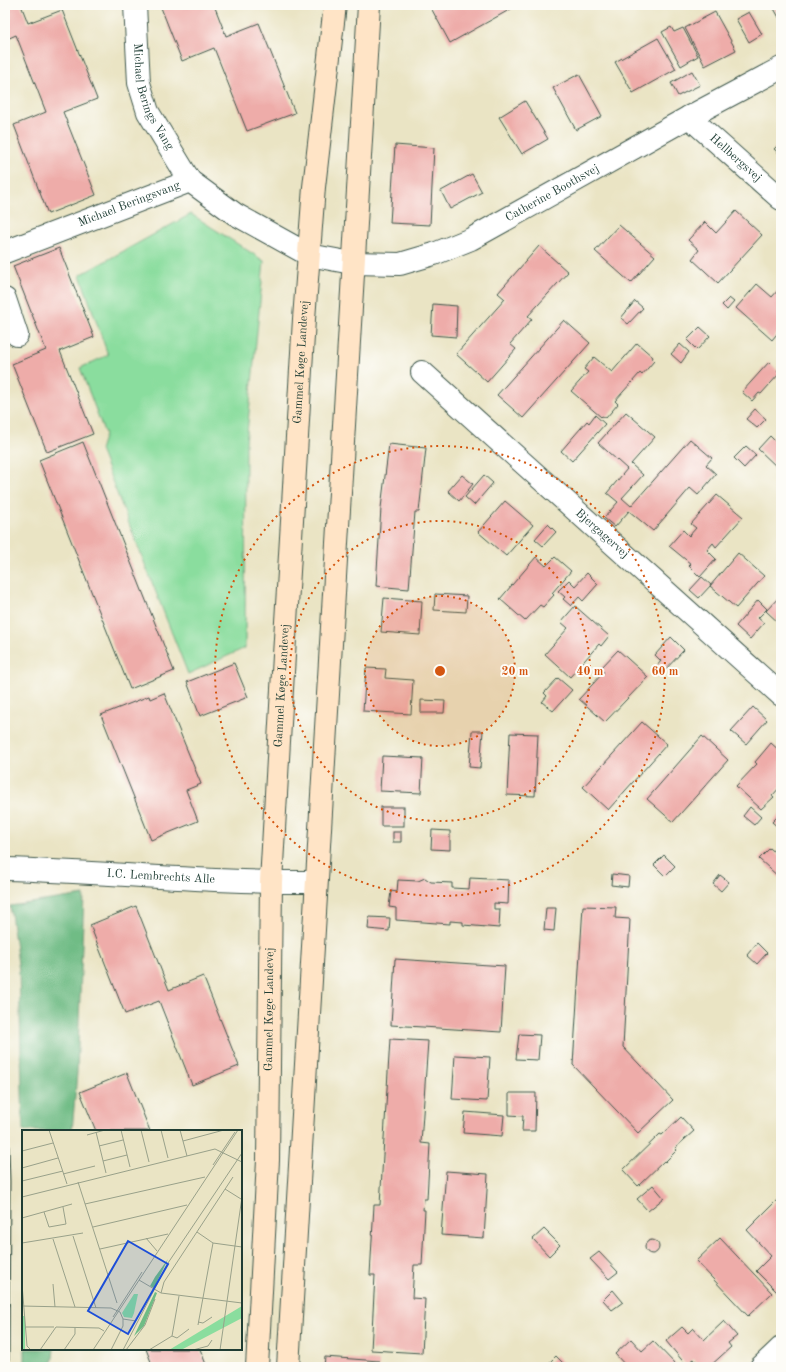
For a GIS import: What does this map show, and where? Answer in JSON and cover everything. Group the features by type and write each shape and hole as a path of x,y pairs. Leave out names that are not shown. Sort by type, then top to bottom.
{"main road":[{"name":"Gammel Køge Landevej","path":"257,1367 268,1160 271,882 304,319 314,187 335,5"},
{"path":"288,1367 352,263 369,5"}],"street":[{"name":"Michael Berings Vang","path":"135,5 139,83 148,112 190,181"},
{"name":"Catherine Boothsvej","path":"309,255 352,263 400,264 434,254 471,239 689,117 781,68"},
{"name":"Hellbergsvej","path":"689,117 781,199"},
{"name":"Michael Beringsvang","path":"5,252 190,181 235,214 309,255"},
{"path":"5,298 16,335"},
{"name":"Bjergagervej","path":"422,372 781,695"},
{"name":"I.C. Lembrechts Alle","path":"5,870 75,871 271,882 316,882"},
{"path":"761,1367 781,1348"}],"green space":[{"path":"191,214 264,261 246,443 245,648 188,674 100,450 105,434 80,368 108,355 80,275"},
{"path":"84,895 77,1073 72,1130 23,1130 19,971 10,906"},
{"path":"25,1350 54,1350 52,1367 25,1367"}],"building":[{"path":"5,5 21,5 28,23 62,10 97,99 63,112 96,195 48,214 14,125 46,112 16,35 5,40"},
{"path":"160,5 214,5 226,36 259,23 295,113 247,131 214,48 182,61"},
{"path":"437,5 518,5 450,43 431,8"},
{"path":"772,5 781,5 781,21"},
{"path":"715,12 736,50 705,66 685,28"},
{"path":"749,12 762,34 749,42 736,19"},
{"path":"671,27 674,32 683,28 698,56 681,66 662,32"},
{"path":"658,38 676,69 633,93 615,62"},
{"path":"692,71 700,85 678,96 671,83"},
{"path":"579,74 602,116 576,130 553,88"},
{"path":"525,101 548,139 522,154 499,117"},
{"path":"781,142 781,155 774,149"},
{"path":"395,145 434,148 430,225 390,223"},
{"path":"472,174 482,192 450,209 441,191"},
{"path":"736,211 762,235 718,283 692,259 699,250 688,240 705,222 716,233"},
{"path":"619,225 655,256 631,283 595,251"},
{"path":"539,246 568,272 528,316 532,319 510,344 516,349 487,382 456,354 505,299 498,293"},
{"path":"59,248 94,337 60,351 93,434 47,452 12,364 46,350 13,266"},
{"path":"757,284 772,297 781,288 781,329 772,340 736,308"},
{"path":"729,298 734,302 727,310 722,305"},
{"path":"635,301 643,308 628,324 621,318"},
{"path":"433,304 457,306 456,337 431,335"},
{"path":"564,320 590,343 523,418 497,395"},
{"path":"700,327 710,336 697,350 687,340"},
{"path":"637,343 653,357 652,359 654,361 642,375 640,373 615,401 618,404 606,418 601,417 571,391 588,372 584,369 594,357 612,372"},
{"path":"680,344 689,352 681,363 671,354"},
{"path":"769,362 780,373 761,394 759,393 752,401 742,392"},
{"path":"755,409 766,419 757,428 746,419"},
{"path":"626,412 655,437 631,464 643,475 622,498 631,506 690,439 712,458 706,465 716,474 698,495 690,488 653,531 629,511 615,527 604,518 618,502 607,493 627,469 598,443"},
{"path":"595,415 605,424 572,461 561,451 587,421 589,423"},
{"path":"770,436 781,447 781,467 779,469 758,449"},
{"path":"83,442 174,671 130,689 39,460"},
{"path":"389,444 426,448 419,512 415,512 409,589 376,586 381,508"},
{"path":"746,446 756,455 744,468 734,458"},
{"path":"462,475 473,484 459,501 448,491"},
{"path":"484,475 493,483 474,505 465,497"},
{"path":"717,495 743,517 716,547 713,543 707,550 716,559 700,577 689,566 691,564 669,546 683,530 689,536 696,528 691,524"},
{"path":"505,501 533,525 506,556 478,532"},
{"path":"548,524 556,532 543,546 535,539"},
{"path":"738,553 764,576 736,608 710,586"},
{"path":"536,557 546,566 555,557 571,571 552,593 554,595 543,607 540,605 525,621 500,599"},
{"path":"587,573 598,584 583,601 579,597 571,606 563,599 565,597 558,591 569,580 575,586"},
{"path":"702,577 711,585 699,598 690,590"},
{"path":"435,594 467,596 466,612 434,610"},
{"path":"781,595 781,625 766,611"},
{"path":"384,598 422,601 420,635 381,632"},
{"path":"758,600 767,609 758,618 764,623 750,639 736,626"},
{"path":"575,606 609,636 601,646 599,644 570,677 545,654 568,628 561,622"},
{"path":"671,637 684,650 662,673 656,667 661,661 655,655"},
{"path":"618,650 648,677 605,722 579,699 604,672 600,669"},
{"path":"234,663 248,697 200,716 187,682"},
{"path":"366,668 386,669 385,678 413,680 411,714 363,711"},
{"path":"558,678 572,690 553,711 542,702 547,696 544,693"},
{"path":"164,693 201,784 186,790 198,821 151,840 101,715 149,696 150,699"},
{"path":"421,700 445,701 444,713 421,713"},
{"path":"753,707 767,720 746,744 731,731"},
{"path":"642,722 667,744 608,810 583,787"},
{"path":"472,731 483,731 480,768 469,767"},
{"path":"510,733 538,734 535,796 507,795"},
{"path":"702,736 728,760 673,822 647,799"},
{"path":"771,743 781,752 781,786 772,796 774,797 761,809 736,786 757,764 755,762"},
{"path":"382,756 423,758 421,793 380,791"},
{"path":"381,807 404,807 404,826 381,826"},
{"path":"750,807 761,817 754,825 743,816"},
{"path":"781,813 781,828 780,829 772,822"},
{"path":"432,830 450,831 450,850 431,849"},
{"path":"393,832 401,832 401,842 393,842"},
{"path":"770,848 781,858 780,878 759,859"},
{"path":"664,855 675,866 665,876 654,865"},
{"path":"612,874 629,876 628,887 611,885"},
{"path":"720,875 729,882 721,891 713,884"},
{"path":"425,878 431,882 452,883 452,888 469,889 470,878 509,880 508,904 494,903 494,909 500,909 499,928 463,925 463,922 450,921 450,924 396,920 396,908 389,907 391,891 397,892 398,880 418,881"},
{"path":"136,906 169,990 203,976 239,1066 192,1085 159,1001 125,1014 90,925"},
{"path":"583,906 616,907 615,918 630,919 623,1047 673,1100 638,1133 573,1065"},
{"path":"546,908 556,908 554,931 544,930"},
{"path":"369,917 390,918 389,931 368,929"},
{"path":"757,943 767,953 757,964 747,955"},
{"path":"395,959 505,966 501,1032 391,1025"},
{"path":"519,1034 540,1035 538,1060 516,1059"},
{"path":"390,1039 428,1041 421,1143 430,1144 427,1199 424,1199 423,1210 425,1210 422,1265 414,1265 412,1298 425,1299 422,1353 371,1350 375,1275 370,1275 374,1205 380,1205"},
{"path":"455,1055 490,1057 487,1101 452,1099"},
{"path":"127,1073 150,1130 96,1130 80,1092"},
{"path":"509,1093 536,1093 535,1131 522,1131 523,1116 509,1115"},
{"path":"465,1112 504,1115 502,1136 463,1133"},
{"path":"681,1117 694,1131 675,1148 677,1150 665,1162 664,1161 638,1186 623,1170 660,1134 662,1135"},
{"path":"446,1171 488,1174 484,1238 441,1235"},
{"path":"653,1185 664,1198 648,1211 637,1199"},
{"path":"779,1198 781,1200 781,1288 777,1292 756,1271 771,1256 747,1230"},
{"path":"544,1229 560,1245 549,1256 533,1239"},
{"path":"720,1238 772,1293 748,1316 696,1261"},
{"path":"649,1240 655,1240 659,1244 659,1250 655,1254 649,1254 645,1250 645,1244"},
{"path":"599,1252 618,1272 609,1279 590,1259"},
{"path":"613,1290 623,1302 612,1310 603,1300"},
{"path":"724,1321 737,1336 728,1343 731,1347 709,1367 706,1363 701,1367 694,1359 686,1365 666,1341 682,1327 688,1333 693,1328 704,1340"},
{"path":"631,1339 642,1351 653,1341 678,1367 627,1367 615,1354"},
{"path":"146,1350 200,1350 207,1367 153,1367"},
{"path":"556,1356 567,1367 545,1367"},
{"path":"325,1357 379,1361 379,1367 324,1367"}],"tram line":[{"path":"5,1018 10,1181 9,1367"}]}
